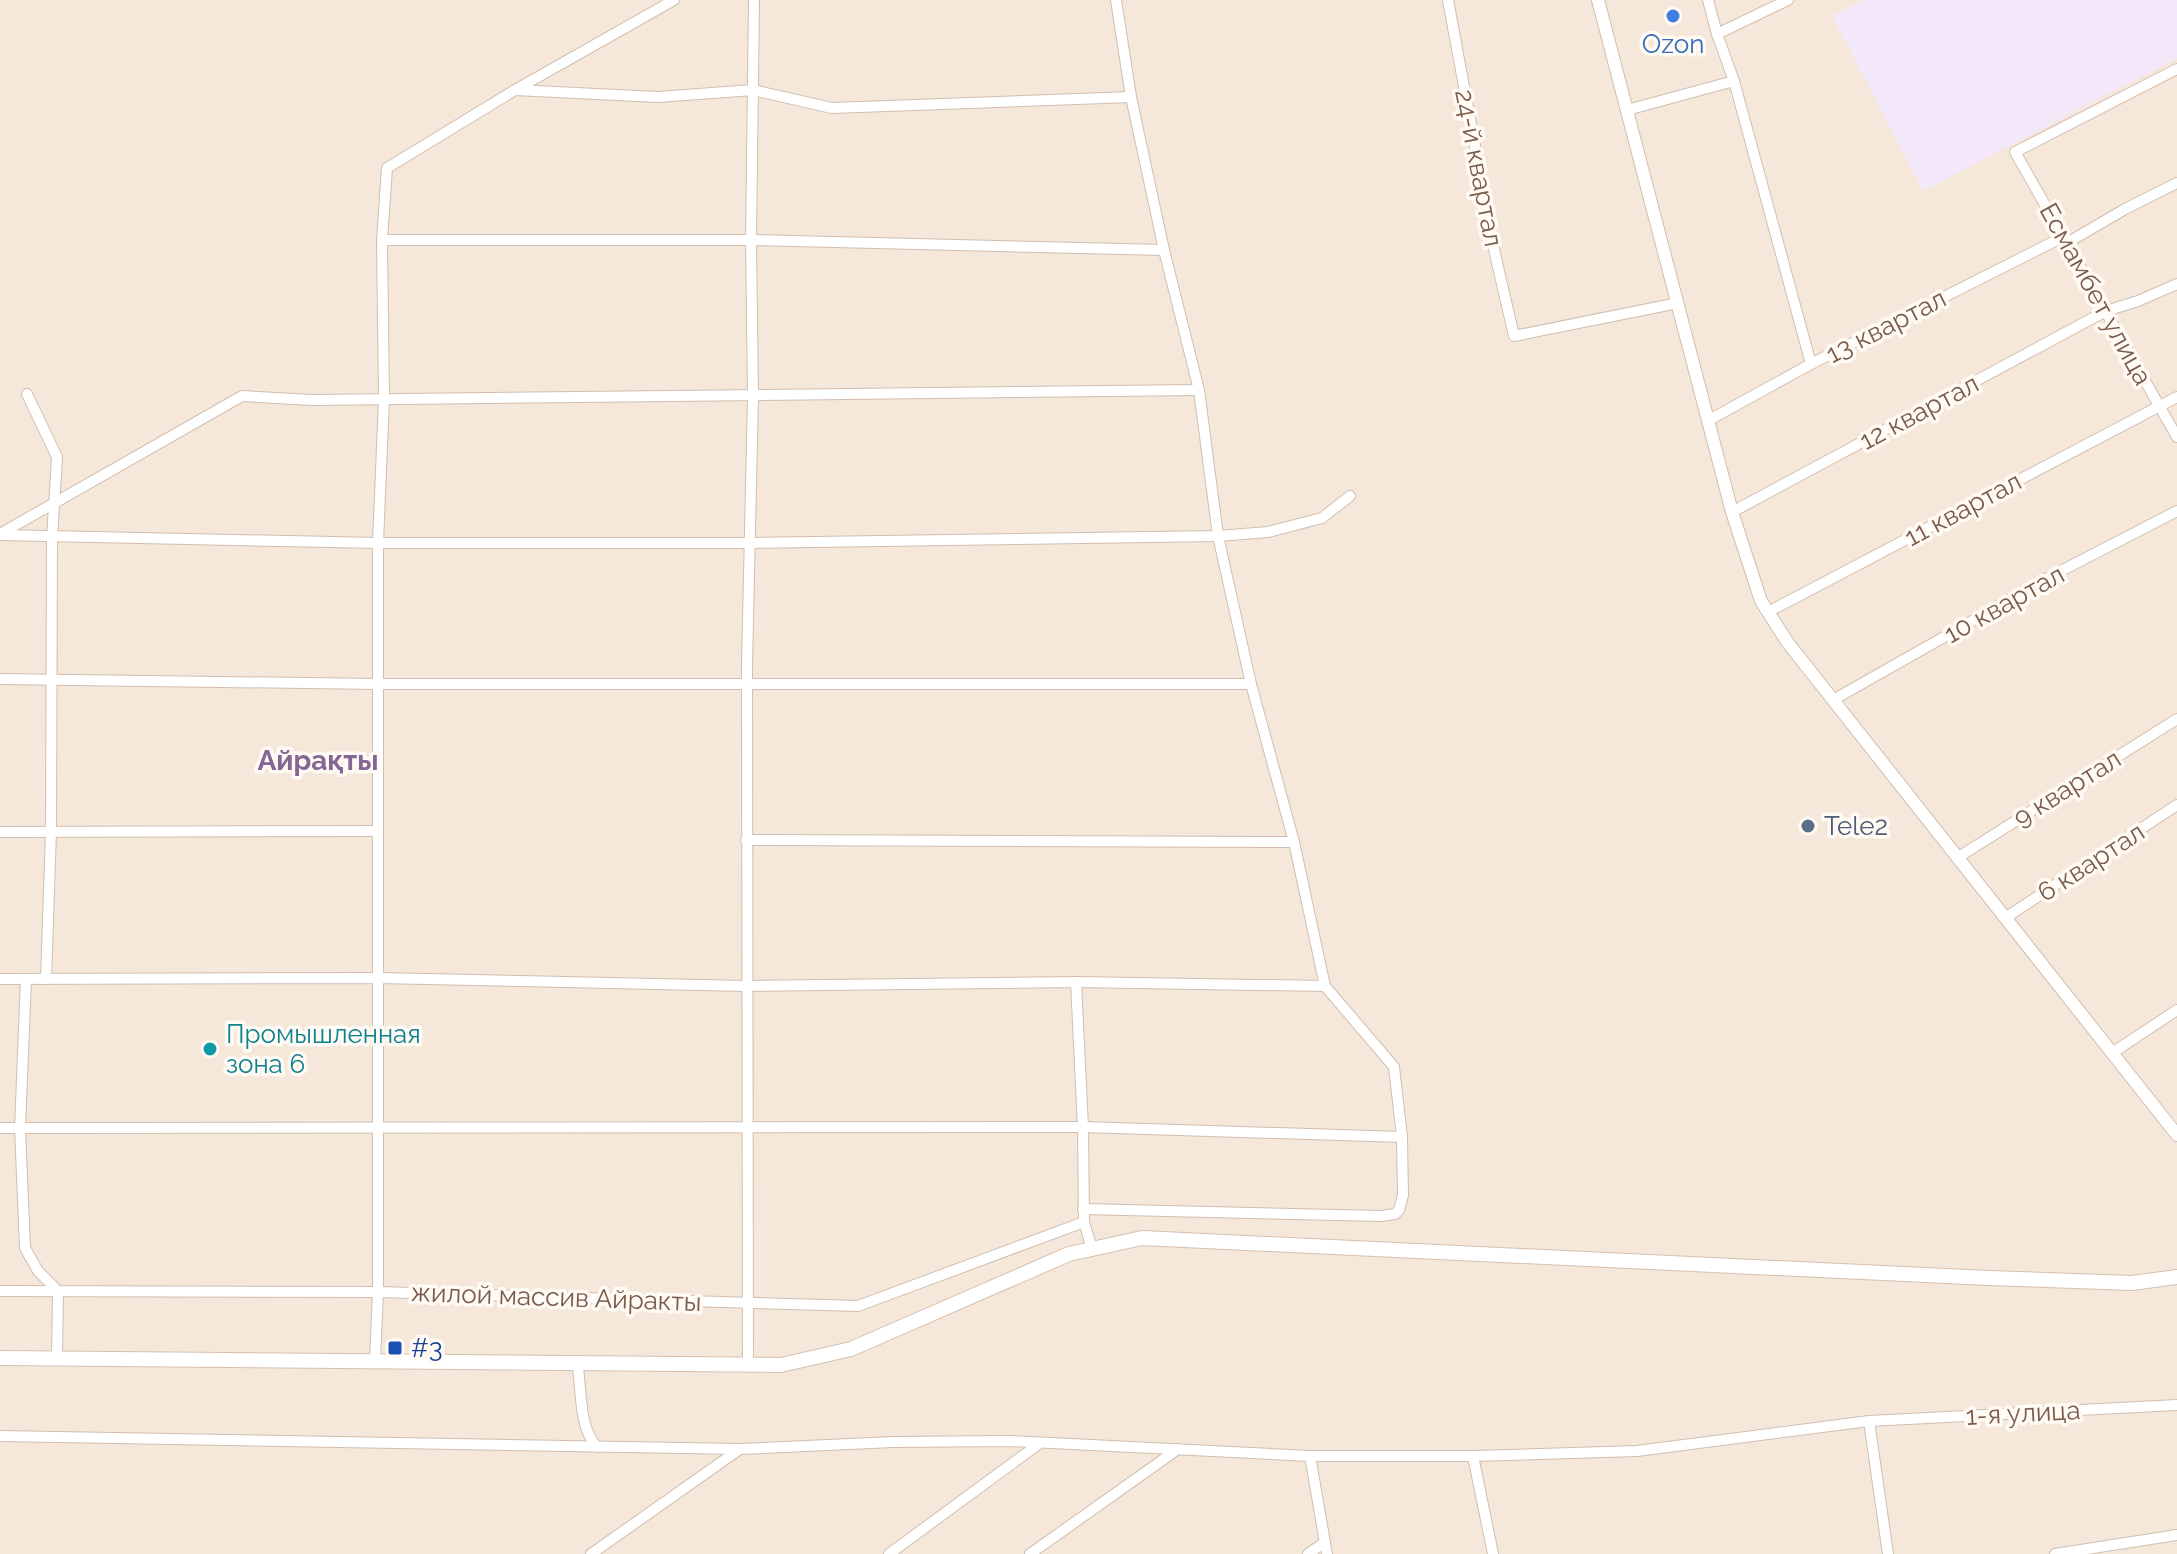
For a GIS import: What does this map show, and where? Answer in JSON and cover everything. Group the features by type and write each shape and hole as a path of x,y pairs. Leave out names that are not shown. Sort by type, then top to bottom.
{"main road":[{"path":"0,1358 781,1365 851,1349 1069,1254 1142,1238 1988,1278 2132,1283 2177,1277"}],"street":[{"path":"375,1360 378,1292 378,543 384,399 382,240 387,168 515,90 674,0"},
{"path":"748,1365 746,840 748,543 753,396 754,0"},
{"path":"1083,1209 1395,1214 1403,1195 1402,1137 1394,1067 1325,986 1294,842 1251,684 1218,536 1199,390 1164,250 1131,97 1116,0"},
{"name":"24-й квартал","path":"1448,0 1495,254 1514,336 1678,303"},
{"path":"1598,0 1732,512 1761,601 1788,643 2177,1135"},
{"path":"1708,0 1734,81 1811,364"},
{"path":"1717,34 1788,0"},
{"name":"Есмамбет улица","path":"2177,69 2015,152 2177,437"},
{"path":"1627,110 1734,81"},
{"path":"515,90 658,97 753,90 832,108 1131,97"},
{"name":"13 квартал","path":"1709,420 1811,364 2177,183"},
{"path":"382,240 751,240 1164,250"},
{"name":"12 квартал","path":"1732,512 2106,311 2177,284"},
{"path":"0,534 242,396 312,400 1199,390"},
{"path":"27,394 57,457 52,538 51,832 46,979"},
{"name":"11 квартал","path":"1768,612 2177,397"},
{"path":"0,534 52,538 378,543 748,543 1218,536 1268,532 1322,518 1350,496"},
{"name":"10 квартал","path":"1833,700 2055,574 2177,511"},
{"path":"0,679 378,684 1251,684"},
{"name":"9 квартал","path":"1957,858 2177,719"},
{"name":"6 квартал","path":"2005,918 2177,805"},
{"path":"0,832 378,831"},
{"path":"746,840 1294,842"},
{"path":"0,979 378,978 746,986 1076,982 1325,986"},
{"path":"26,979 20,1128 25,1248 38,1271 58,1291 57,1358"},
{"path":"1076,982 1083,1127 1083,1209 1092,1249"},
{"path":"2112,1053 2177,1010"},
{"path":"0,1128 1083,1127 1402,1137"},
{"name":"жилой массив Айракты","path":"0,1291 378,1292 858,1306 1084,1222"},
{"path":"577,1362 586,1425 591,1441 597,1447"},
{"name":"1-я улица","path":"0,1436 740,1449 893,1442 1040,1443 1310,1456 1473,1456 1637,1451 1869,1421 2177,1405"},
{"path":"1869,1421 1888,1554"},
{"path":"889,1554 1040,1443"},
{"path":"591,1554 740,1449"},
{"path":"1030,1554 1178,1449"},
{"path":"1310,1456 1327,1554"},
{"path":"1473,1456 1493,1554"},
{"path":"2055,1554 2177,1535"},
{"path":"1308,1554 1325,1542"}],"shaded area":[{"path":"0,0 2177,0 2177,1554 0,1554"},
{"path":"1862,0 2177,0 2177,58 1923,191 1832,16"}],"place":[{"name":"Ozon","path":"1673,16"},
{"name":"Tele2","path":"1808,826"},
{"name":"Промышленная зона 6","path":"210,1049"},
{"name":"#3","path":"395,1348"}],"district":[{"name":"Айрақты","path":"318,760"}]}
